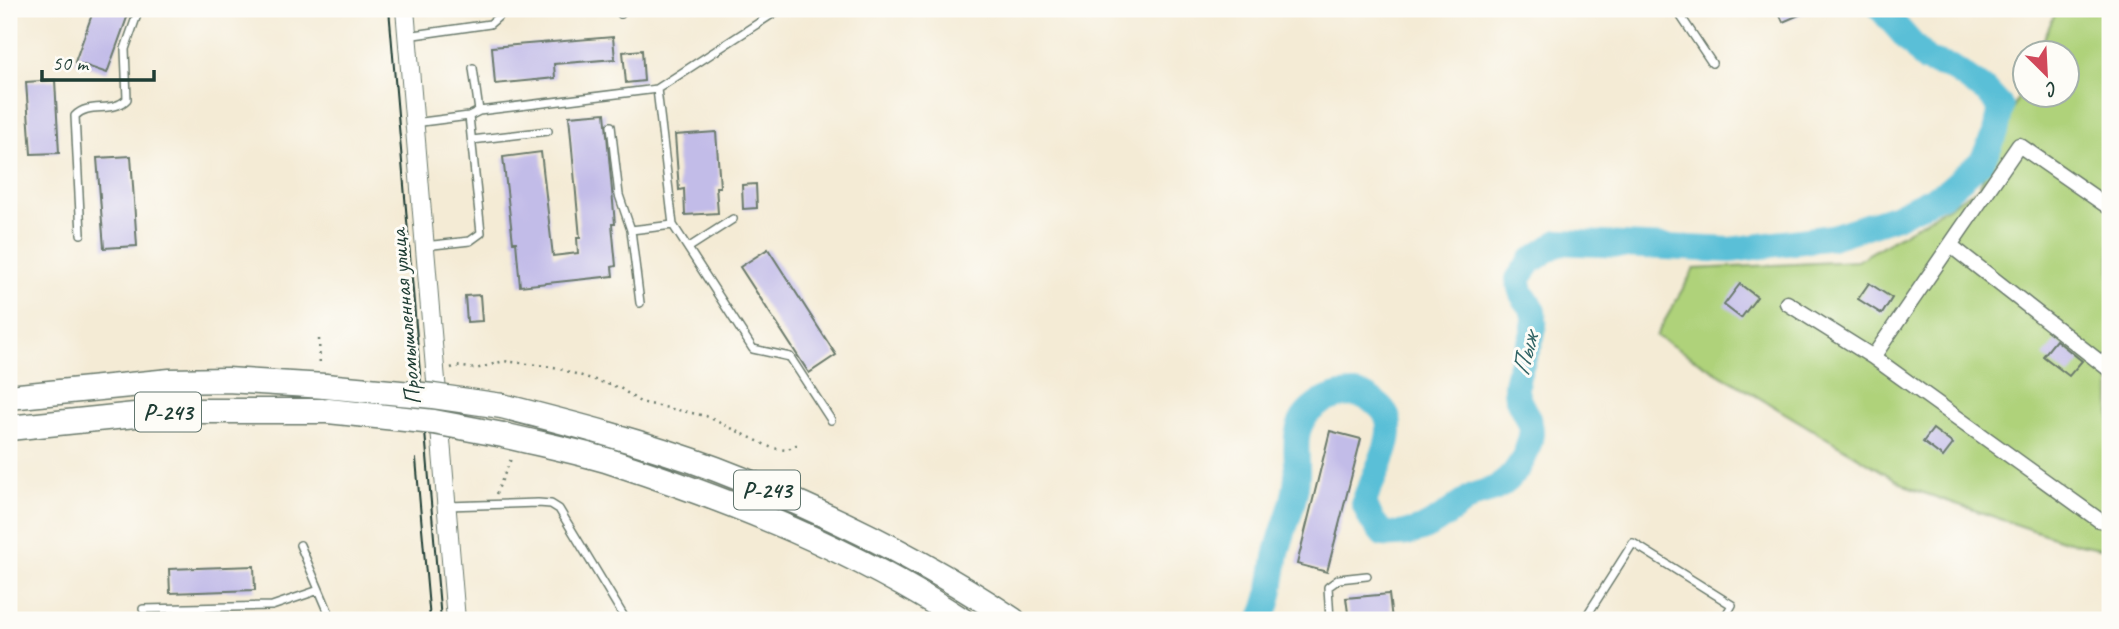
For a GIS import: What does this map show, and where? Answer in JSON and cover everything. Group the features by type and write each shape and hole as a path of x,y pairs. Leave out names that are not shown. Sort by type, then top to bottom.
{"highway":[{"name":"Р-243","path":"9,397 170,381 323,380 502,406 582,427 714,468 830,516 961,585 1013,620"},
{"name":"Р-243","path":"9,428 174,411 328,411 433,422 508,445 610,462 715,498 811,536 887,574 962,620"}],"street":[{"name":"Промышленная улица","path":"405,9 456,620"},
{"path":"1873,357 2019,145 2110,208"},
{"path":"1950,245 2110,370"},
{"path":"1787,303 1873,357 2099,520 2110,522"}],"lane":[{"path":"81,234 75,116 86,109 115,107 127,99 125,49 139,9"},
{"path":"407,36 490,24 507,9"},
{"path":"413,123 469,116 478,111 657,89 779,9"},
{"path":"1676,9 1712,63"},
{"path":"473,68 478,111"},
{"path":"657,89 673,225 753,349 790,357 831,420"},
{"path":"424,246 470,241 481,233 469,116"},
{"path":"611,127 619,195 631,230 639,303"},
{"path":"472,140 548,131"},
{"path":"688,248 733,219"},
{"path":"631,230 673,225"},
{"path":"446,506 538,503 551,504 559,509 626,620"},
{"path":"1584,620 1633,543 1732,605 1723,620"},
{"path":"300,545 332,620"},
{"path":"1322,620 1329,616 1326,593 1332,582 1367,576"},
{"path":"143,609 272,606 319,590"}],"path":[{"path":"318,339 323,380"},
{"path":"435,375 456,366 475,369 504,361 554,368 620,388 640,402 706,416 772,448 786,450 800,443"},
{"path":"498,488 508,445"}],"green space":[{"path":"2057,9 2110,9 2110,550 2065,541 1912,489 1656,336 1694,269 1857,261 1979,188 2013,108 2080,108 2080,38 2044,38"}],"building":[{"path":"94,9 121,9 129,12 107,73 75,62"},
{"path":"1777,9 1813,9 1783,22"},
{"path":"613,37 615,59 554,64 555,78 495,84 492,47"},
{"path":"642,50 644,81 626,83 623,52"},
{"path":"55,80 59,153 31,154 26,82"},
{"path":"605,113 615,224 612,224 616,266 612,267 613,276 520,286 503,157 541,152 553,256 578,253 577,238 580,238 569,116"},
{"path":"716,132 720,187 716,187 718,213 685,215 684,189 679,190 675,135"},
{"path":"131,156 137,246 104,248 97,158"},
{"path":"756,184 757,208 743,209 742,185"},
{"path":"768,249 836,355 809,373 740,267"},
{"path":"1869,283 1892,298 1882,314 1858,299"},
{"path":"1740,284 1757,297 1741,318 1724,305"},
{"path":"480,295 482,321 467,322 465,296"},
{"path":"2056,340 2082,361 2069,376 2043,356"},
{"path":"1933,429 1953,444 1943,457 1923,442"},
{"path":"1330,431 1361,439 1327,572 1297,564"},
{"path":"254,566 255,590 170,593 169,569"},
{"path":"1389,594 1392,620 1349,620 1346,598"}],"waterway":[{"name":"Пыж","path":"1261,620 1294,495 1299,428 1307,414 1323,402 1341,395 1355,394 1365,396 1386,414 1389,426 1385,452 1364,503 1371,519 1383,534 1422,529 1473,496 1501,485 1514,473 1527,451 1531,434 1516,389 1534,322 1532,309 1522,294 1518,279 1531,261 1559,242 1730,250 1832,237 1897,216 1946,192 1982,161 1996,132 2001,107 1988,93 1952,68 1927,61 1881,9"}],"tram line":[{"path":"389,9 441,620"},
{"path":"416,459 430,620"}]}
